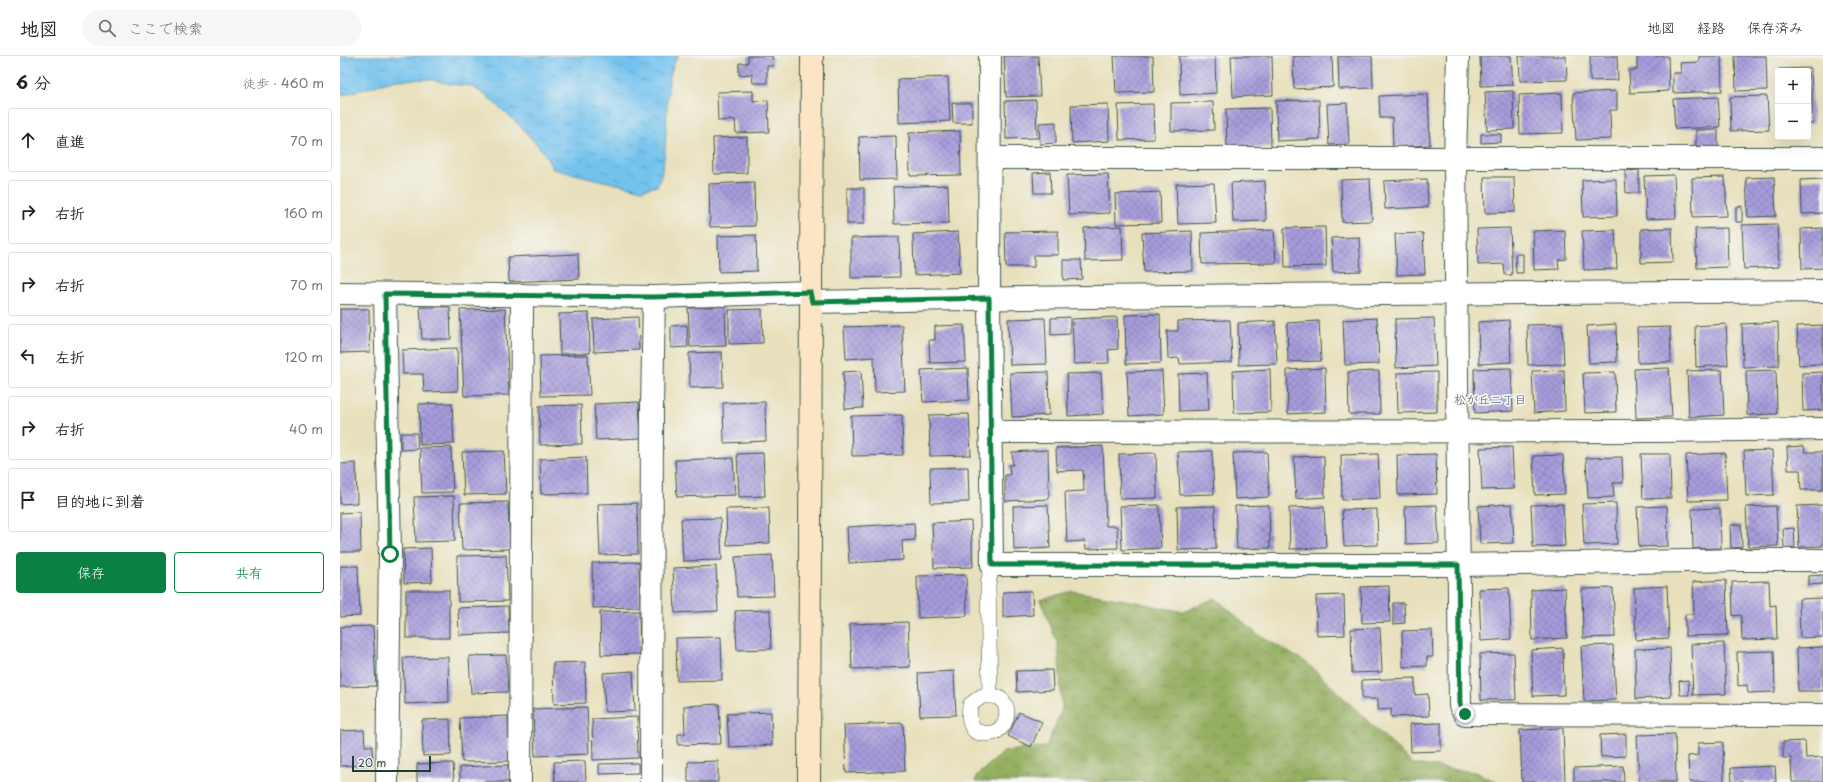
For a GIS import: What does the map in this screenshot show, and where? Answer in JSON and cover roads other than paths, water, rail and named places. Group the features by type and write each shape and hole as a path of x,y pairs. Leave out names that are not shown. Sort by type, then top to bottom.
{"street":[{"path":"809,782 812,56"},
{"path":"990,56 989,298 992,565 1458,565 1735,560 1823,560"},
{"path":"1458,56 1455,158 1460,706 1465,714 1823,715"},
{"path":"990,158 1823,158"},
{"path":"340,293 654,297 989,298 1177,295 1823,291"},
{"path":"385,294 390,554 387,782"},
{"path":"520,782 522,295"},
{"path":"651,782 652,416 654,297"},
{"path":"990,432 1457,431 1823,428"}],"lane":[{"path":"990,696 988,584 992,565"}],"water":[{"path":"340,56 679,56 673,66 669,80 664,155 662,172 657,186 642,190 553,169 542,150 517,123 488,97 471,86 450,84 429,79 396,80 346,94 340,94"}],"district":[{"name":"松が丘二丁目","path":"1490,400"}]}
